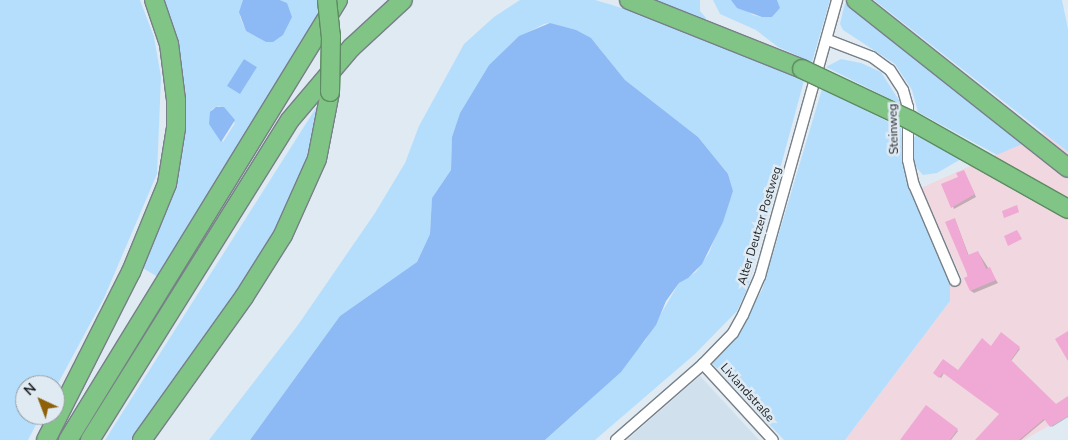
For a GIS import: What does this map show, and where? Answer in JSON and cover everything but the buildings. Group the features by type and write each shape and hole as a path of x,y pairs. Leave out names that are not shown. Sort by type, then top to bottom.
{"highway":[{"path":"46,440 131,272 167,184 176,128 176,100 169,44 154,0"},
{"path":"142,440 248,291 283,235 317,159 330,92 331,36 327,0"},
{"path":"68,440 338,0"},
{"path":"90,440 290,120 352,47 403,0"},
{"path":"629,0 802,69 918,124 1068,209"},
{"path":"856,0 1068,168"}],"street":[{"name":"Alter Deutzer Postweg","path":"616,440 703,364 733,333 760,276 828,40 837,0"},
{"name":"Steinweg","path":"828,40 872,57 890,70 904,90 908,107 908,160 914,185 955,281"},
{"name":"Livlandstraße","path":"703,364 773,440"}],"shaded area":[{"path":"0,0 140,0 154,37 161,77 157,174 104,298 63,375 15,375 15,425 36,425 28,440 0,440"},
{"path":"161,0 243,0 240,17 246,31 266,42 287,3 280,0 318,0 320,13 158,277 141,267 177,159 185,116 182,70 172,24","holes":["244,59 257,67 230,88","219,106 235,123 223,142 209,124 212,109"]},
{"path":"520,0 595,0 697,32 805,77 748,287 737,311 695,354 595,440 545,440 579,410 645,341 679,283 696,272 709,253 733,191 728,174 698,137 625,80 596,44 550,23 544,24 517,38 489,65 460,113 452,137 451,170 432,198 430,234 417,262 340,316 250,440 209,440 298,325 375,213 405,163 419,126 464,44 494,17"},
{"path":"642,0 700,0 700,11 706,18 704,21"},
{"path":"713,0 731,0 753,15 772,17 780,8 777,0 830,0 812,62 778,47 756,30 720,14"},
{"path":"874,0 1062,0 1068,29 1068,152"},
{"path":"845,3 1022,144 997,155 918,112 912,90 895,64 843,30 840,24"},
{"path":"841,59 861,63 881,72 902,105 826,67"},
{"path":"822,89 901,128 906,180 950,284 950,301 845,440 784,440 712,363 736,335 762,290"},
{"path":"326,92 316,138 293,197 257,264 132,440 105,440"},
{"path":"1044,133 1068,152 1068,415 1024,440 845,440 950,301 950,284 962,279 921,188"},
{"path":"917,136 961,159 937,173 923,175 914,165 913,137"},
{"path":"700,376 759,440 627,440"}],"water":[{"path":"243,0 280,0 287,3 292,17 283,35 273,42 266,42 246,31 239,12"},
{"path":"731,0 777,0 780,8 772,17 762,17 737,8"},
{"path":"550,23 576,30 591,38 625,80 698,137 728,174 733,191 723,222 702,264 688,278 679,283 666,301 656,325 621,372 545,440 250,440 340,316 417,262 430,234 432,198 451,170 452,137 460,113 489,65 519,36"},
{"path":"244,59 257,67 240,94 227,86"},
{"path":"216,107 224,107 235,120 221,142 209,124 210,112"}]}
